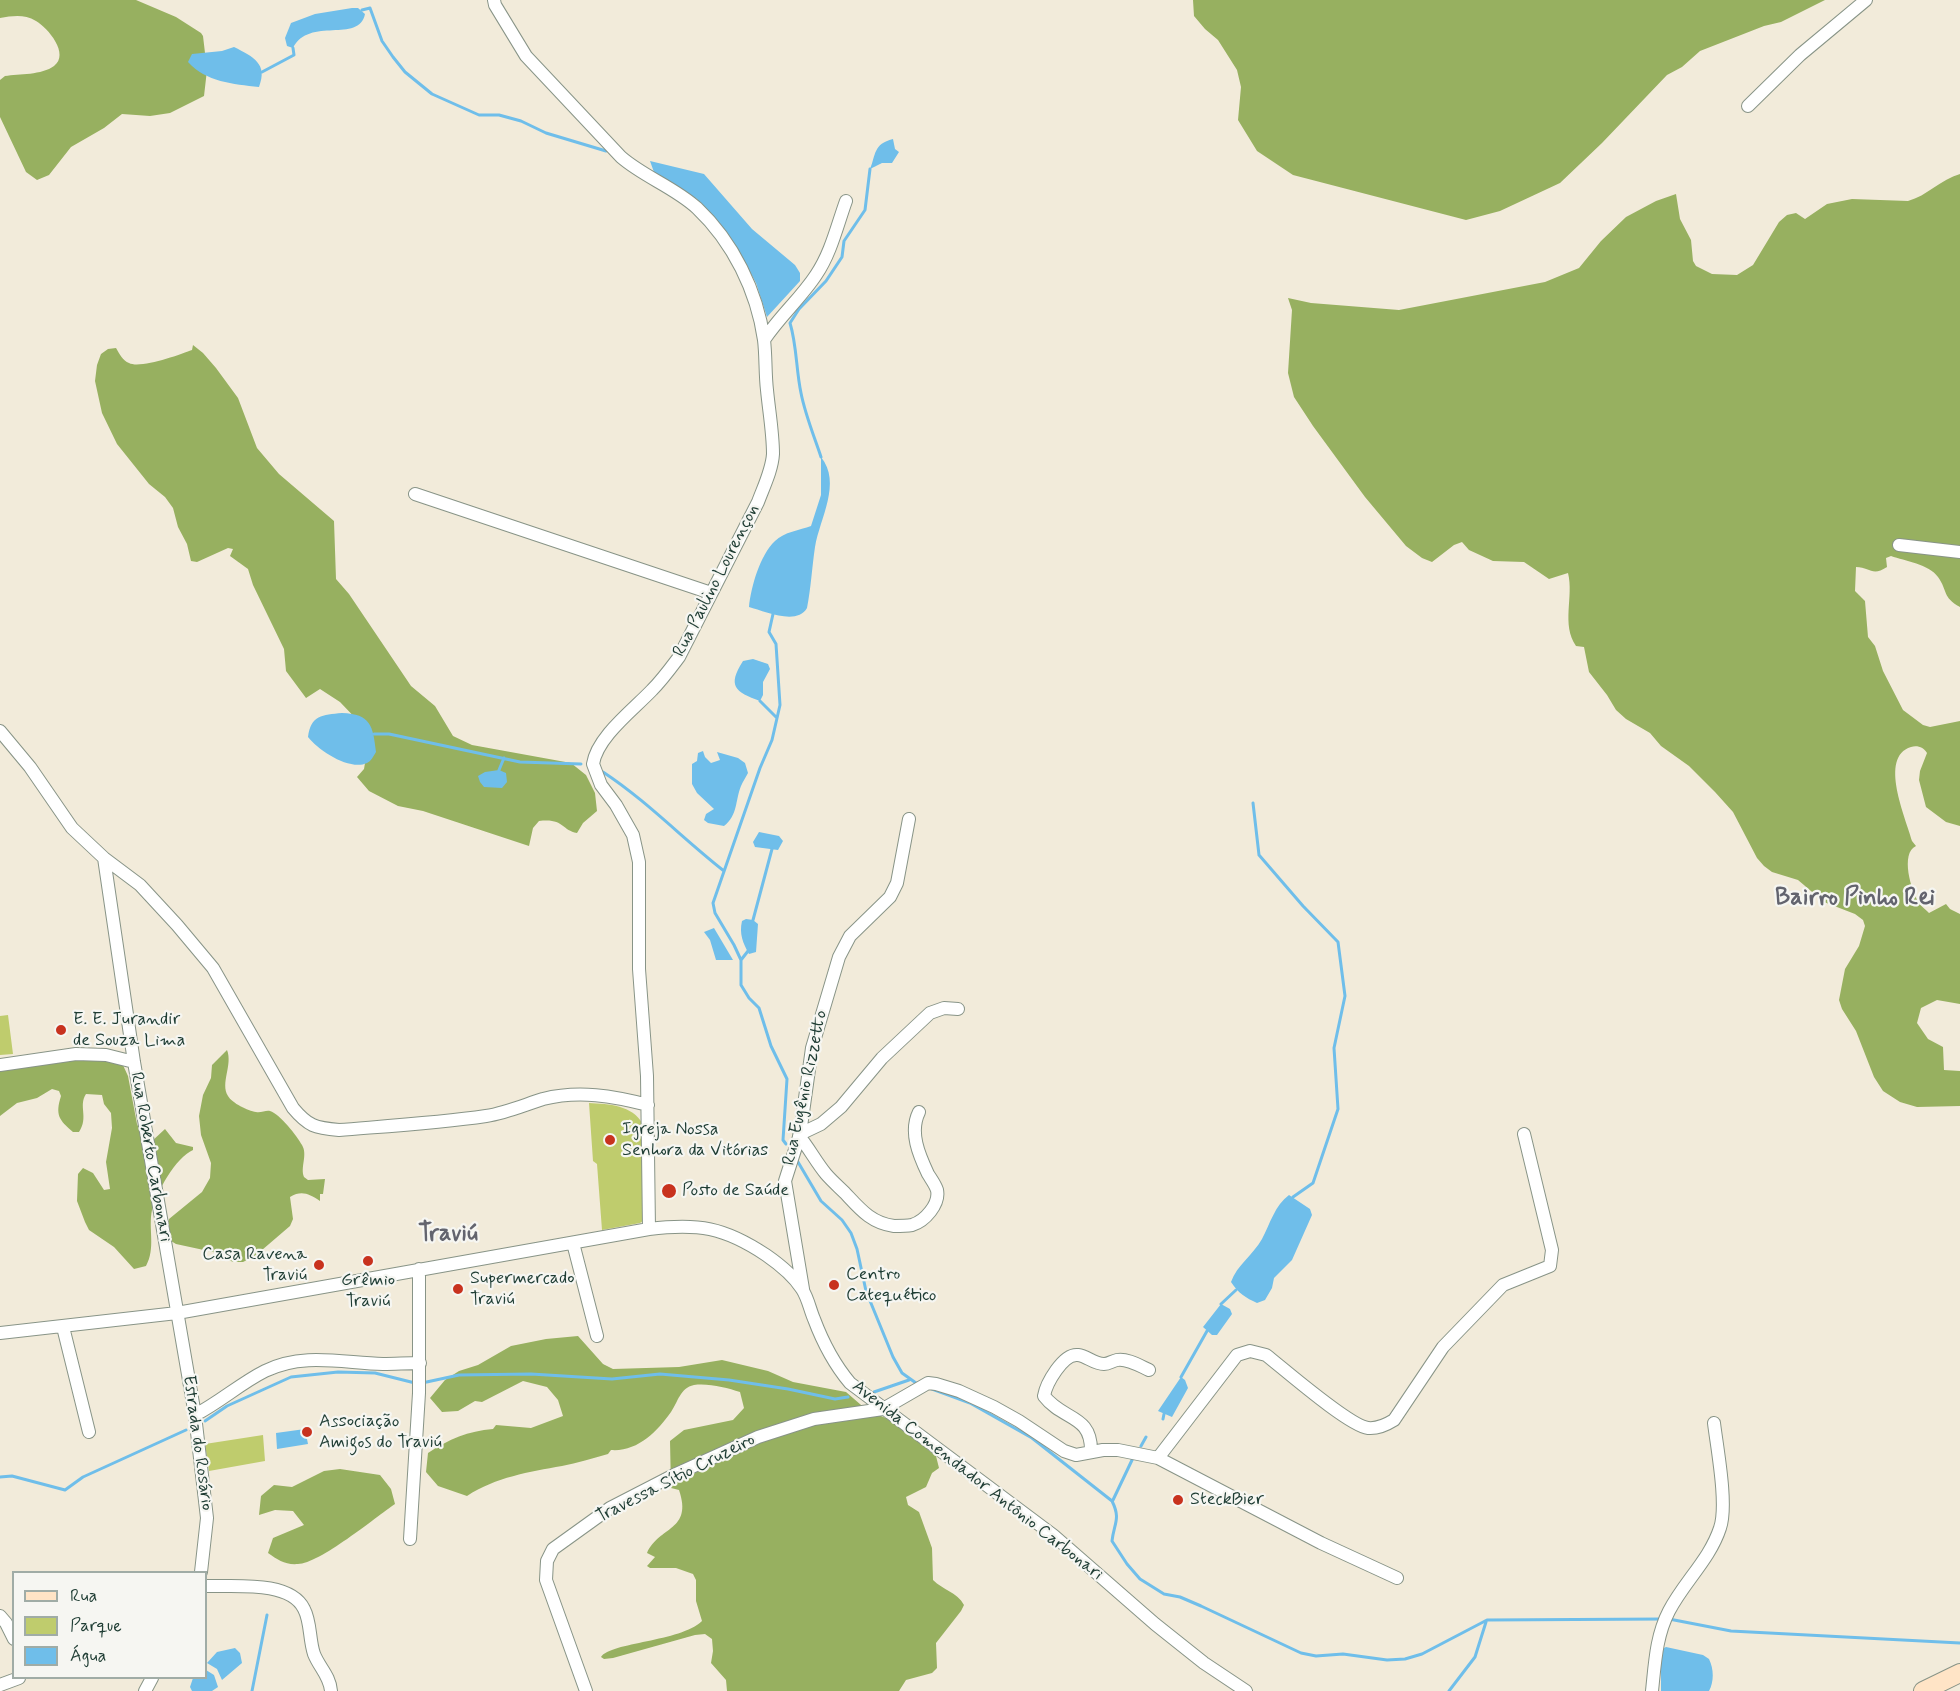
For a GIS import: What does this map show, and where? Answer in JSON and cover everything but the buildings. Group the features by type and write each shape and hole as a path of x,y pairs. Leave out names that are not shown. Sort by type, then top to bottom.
{"main road":[{"path":"1923,1691 1960,1673"}],"street":[{"name":"Rua Paulino Lourençon","path":"494,0 526,56 621,157 636,170 682,196 714,226 745,276 755,298 764,340 772,454 769,475 748,524 679,657 666,675 608,735 597,750 593,764 601,785 616,805 633,835 639,862 639,969 645,1022 649,1228"},
{"path":"1748,106 1800,55 1866,0"},
{"path":"764,340 816,275 827,256 846,201"},
{"path":"415,494 711,593"},
{"path":"1899,544 1960,552"},
{"path":"0,731 30,767 72,828 104,858 140,885 177,924 213,968 287,1099 305,1122 323,1129 339,1130 460,1120 500,1114 543,1099 567,1094 605,1096 648,1105"},
{"name":"Rua Eugênio Rizzetto","path":"803,1290 785,1181 800,1135 812,1048 839,957 850,936 890,897 897,883 909,819"},
{"name":"Rua Roberto Carbonari","path":"104,858 134,1062 177,1313"},
{"path":"919,1112 916,1119 915,1138 920,1157 936,1188 938,1197 924,1218 914,1225 884,1225 873,1221 825,1173 800,1135 821,1124 841,1107 882,1058 930,1013 944,1008 957,1009"},
{"path":"0,1065 76,1054 106,1055 134,1062"},
{"path":"1158,1458 1237,1355 1250,1351 1266,1355 1347,1419 1366,1428 1384,1426 1394,1420 1443,1347 1503,1285 1550,1266 1552,1250 1524,1134"},
{"name":"Avenida Comendador Antônio Carbonari","path":"0,1333 177,1313 649,1228 687,1226 708,1228 743,1240 775,1261 787,1272 803,1290 824,1345 850,1383 1053,1535 1163,1630 1204,1663 1246,1691"},
{"path":"573,1242 597,1336"},
{"path":"410,1539 420,1362 419,1269"},
{"name":"Estrada do Rosário","path":"177,1313 195,1415 207,1518 201,1571"},
{"path":"63,1327 89,1432"},
{"path":"1091,1452 1088,1429 1050,1404 1044,1396 1045,1388 1064,1360 1072,1354 1081,1355 1098,1363 1107,1364 1116,1360 1125,1360 1149,1370"},
{"path":"195,1415 265,1371 284,1364 330,1359 382,1364 420,1362"},
{"path":"883,1409 928,1383 936,1383 959,1391 1002,1412 1064,1451 1076,1455 1118,1450 1158,1458 1266,1516 1397,1578"},
{"name":"Travessa Sítio Cruzeiro","path":"586,1691 546,1580 547,1561 553,1549 610,1508 758,1437 814,1419 883,1409"},
{"path":"1652,1691 1658,1635 1670,1609 1706,1555 1720,1529 1723,1511 1714,1423"},
{"path":"207,1586 270,1588 286,1591 296,1597 306,1614 314,1654 330,1683 331,1691"},
{"path":"0,1616 12,1635"},
{"path":"0,1685 14,1679"}],"green space":[{"path":"0,0 136,0 176,17 203,36 207,70 204,96 170,113 150,116 122,114 104,128 71,147 49,175 37,180 26,172 0,117 0,80 5,76 37,73 49,69 58,61 60,55 56,42 36,21 23,16 0,18"},
{"path":"1193,0 1825,0 1781,22 1764,26 1700,51 1682,67 1667,75 1560,183 1500,211 1466,220 1293,175 1257,151 1238,120 1241,87 1237,70 1218,40 1194,16"},
{"path":"1960,174 1960,607 1948,597 1938,577 1923,566 1891,556 1886,558 1887,567 1882,570 1874,571 1856,567 1855,591 1865,601 1868,637 1875,646 1883,671 1903,710 1923,725 1930,727 1960,721 1960,826 1946,822 1926,807 1919,780 1927,753 1924,750 1911,747 1901,753 1896,763 1895,775 1900,804 1912,841 1916,846 1911,850 1909,856 1908,873 1916,897 1929,913 1946,904 1960,914 1960,1004 1937,1000 1921,1008 1917,1023 1928,1039 1943,1047 1944,1070 1960,1071 1960,1106 1917,1107 1900,1102 1883,1091 1874,1077 1856,1031 1839,1000 1845,969 1859,946 1865,926 1863,920 1855,914 1824,902 1798,880 1772,872 1764,866 1757,858 1733,812 1715,792 1689,766 1661,746 1650,733 1626,719 1616,710 1589,672 1584,647 1576,646 1572,638 1568,620 1570,591 1568,573 1549,579 1524,562 1493,561 1469,550 1462,542 1454,545 1432,562 1422,558 1406,546 1365,497 1294,397 1288,373 1292,310 1288,298 1311,303 1399,310 1545,282 1579,268 1601,241 1626,217 1656,201 1676,194 1680,219 1691,240 1693,261 1696,266 1712,274 1737,275 1753,265 1779,222 1787,215 1796,213 1805,219 1827,204 1852,199 1908,201"},
{"path":"193,345 216,368 238,398 257,448 279,474 334,521 336,579 349,594 411,686 435,706 453,736 472,745 571,763 586,775 595,793 597,811 583,823 577,833 553,821 539,821 533,828 529,846 423,811 398,806 369,791 357,777 364,769 366,757 363,726 340,702 320,689 306,698 286,671 284,649 253,585 248,569 230,556 233,549 228,548 197,562 191,561 173,508 165,497 149,484 117,444 102,413 95,381 101,354 108,349 116,348 127,362 142,364 160,361 192,350"},
{"path":"8,1015 13,1054 0,1055 0,1016"},
{"path":"227,1050 229,1062 225,1085 230,1099 249,1110 270,1111 279,1116 304,1149 304,1177 308,1180 325,1179 320,1201 305,1194 290,1197 293,1219 290,1226 255,1256 243,1262 233,1262 213,1252 176,1244 171,1241 166,1231 169,1219 202,1192 210,1178 211,1163 201,1135 199,1116 203,1095 211,1078 212,1065"},
{"path":"93,1051 122,1063 128,1076 137,1124 145,1142 151,1142 165,1129 176,1143 193,1147 193,1150 180,1160 168,1176 158,1194 151,1217 149,1259 146,1266 134,1269 114,1247 89,1230 77,1201 78,1174 83,1168 93,1173 104,1190 110,1189 106,1162 112,1128 111,1113 104,1104 102,1095 86,1094 83,1103 82,1127 79,1132 73,1132 61,1120 58,1108 61,1096 59,1091 52,1089 37,1098 17,1103 0,1116 0,1060"},
{"path":"589,1103 626,1109 643,1124 643,1221 640,1223 602,1230 597,1164 593,1161"},
{"path":"578,1336 603,1364 613,1369 679,1367 722,1360 768,1371 793,1382 846,1392 868,1411 891,1420 936,1456 939,1468 932,1473 926,1487 906,1497 908,1505 919,1512 932,1548 933,1580 958,1597 964,1605 936,1643 937,1668 932,1673 906,1680 899,1691 727,1691 726,1680 711,1663 712,1639 705,1634 613,1658 601,1657 618,1648 678,1633 702,1621 696,1601 696,1580 693,1574 676,1568 650,1568 647,1566 655,1557 647,1553 652,1544 673,1527 682,1513 679,1490 671,1488 670,1441 684,1430 733,1420 744,1408 740,1392 712,1385 694,1385 682,1392 659,1427 638,1444 620,1450 611,1450 608,1454 579,1462 513,1476 489,1484 467,1496 438,1486 426,1472 428,1453 459,1436 493,1429 496,1425 531,1428 563,1416 558,1400 547,1387 523,1381 482,1402 475,1401 458,1411 442,1412 430,1398 445,1380 511,1346"},
{"path":"263,1435 265,1461 209,1471 205,1444"},
{"path":"340,1469 380,1475 391,1489 395,1504 333,1548 307,1562 289,1564 268,1553 273,1538 304,1525 293,1511 275,1510 259,1515 261,1496 274,1485 292,1487 324,1471"}],"water":[{"path":"358,8 365,14 361,23 344,30 310,33 300,39 293,48 287,46 285,38 291,23 315,14"},
{"path":"234,47 257,62 262,72 259,87 212,78 195,69 188,62 192,54 222,51"},
{"path":"893,139 895,149 899,152 892,163 882,163 870,169 879,147"},
{"path":"650,161 704,174 752,229 795,265 800,273 800,281 767,317 756,283 741,255 697,199 655,175"},
{"path":"821,457 827,467 830,489 815,547 807,608 796,616 788,617 749,607 757,572 770,547 783,535 811,526 821,495"},
{"path":"753,659 768,664 770,669 763,682 763,695 760,701 739,691 735,682 743,661"},
{"path":"342,713 365,719 372,728 376,752 367,763 360,765 344,762 319,748 308,737 315,720 329,714"},
{"path":"703,751 711,763 720,760 717,752 738,758 745,763 748,773 741,786 732,817 724,826 704,820 706,814 714,809 697,793 692,784 692,764 697,761 698,753"},
{"path":"499,770 506,773 507,782 502,788 484,787 478,776 485,772"},
{"path":"759,832 779,836 783,841 778,850 755,847 753,842"},
{"path":"746,919 758,924 756,952 749,954 741,934 742,921"},
{"path":"714,928 733,960 716,960 710,940 704,932"},
{"path":"1289,1195 1310,1209 1312,1215 1292,1260 1274,1278 1272,1288 1265,1300 1257,1303 1242,1295 1231,1282 1237,1270 1262,1239 1276,1209"},
{"path":"1221,1304 1230,1309 1232,1314 1217,1335 1212,1335 1203,1327"},
{"path":"1181,1377 1188,1388 1172,1417 1158,1411"},
{"path":"305,1429 308,1444 277,1449 276,1433"},
{"path":"1666,1647 1703,1655 1709,1659 1713,1675 1709,1691 1661,1691 1661,1654 1662,1649"},
{"path":"235,1648 240,1653 242,1663 222,1680 217,1669 207,1663 217,1652"},
{"path":"207,1671 214,1675 218,1687 212,1691 192,1691 190,1687 193,1679 207,1679"}],"waterway":[{"path":"362,10 370,8 382,41 393,57 405,72 432,94 479,115 499,115 521,121 546,133 606,151"},
{"path":"262,72 294,55 293,48"},
{"path":"821,457 807,417 799,384 790,323 799,309 826,281 842,257 844,241 865,210 870,169"},
{"path":"773,614 769,632 776,644 780,705 772,740 713,903 715,913 741,960 741,985 759,1008 771,1046 787,1079 783,1140 786,1144"},
{"path":"760,701 777,718"},
{"path":"374,734 389,734 520,762 581,764"},
{"path":"499,770 504,758"},
{"path":"603,772 635,795 724,871"},
{"path":"1253,803 1259,855 1338,942 1345,996 1334,1048 1338,1109 1313,1183 1293,1197"},
{"path":"753,920 772,849"},
{"path":"741,960 748,951"},
{"path":"798,1162 821,1201 842,1220 851,1233 857,1249 866,1291 893,1357 902,1373 916,1383"},
{"path":"1221,1304 1236,1290"},
{"path":"1181,1377 1207,1331"},
{"path":"205,1421 227,1406 291,1377 338,1372 375,1373 415,1383"},
{"path":"422,1383 459,1375 531,1374 612,1379 660,1374 729,1380 835,1399 848,1397"},
{"path":"874,1392 909,1380"},
{"path":"932,1389 970,1403 1032,1438 1112,1501 1116,1517 1112,1541 1140,1579 1164,1594 1180,1597 1201,1606 1301,1653 1316,1656 1343,1654 1387,1660 1405,1659 1422,1654 1487,1620 1663,1619"},
{"path":"1163,1419 1164,1414"},
{"path":"0,1477 12,1476 65,1490 83,1477 186,1430"},
{"path":"1141,1446 1146,1437"},
{"path":"1113,1500 1133,1458"},
{"path":"252,1691 267,1615"},
{"path":"1669,1619 1731,1631 1960,1643"},
{"path":"1449,1691 1475,1657 1486,1622"}],"place":[{"name":"E. E. Jurandir de Souza Lima","path":"61,1030"},
{"name":"Igreja Nossa Senhora da Vitórias","path":"610,1140"},
{"name":"Posto de Saúde","path":"669,1191"},
{"name":"Grêmio Traviú","path":"368,1261"},
{"name":"Casa Ravena Traviú","path":"319,1265"},
{"name":"Centro Catequético","path":"834,1285"},
{"name":"Supermercado Traviú","path":"458,1289"},
{"name":"Associação Amigos do Traviú","path":"307,1432"},
{"name":"SteckBier","path":"1178,1500"}],"district":[{"name":"Bairro Pinho Rei","path":"1855,899"},
{"name":"Traviú","path":"448,1235"}]}
